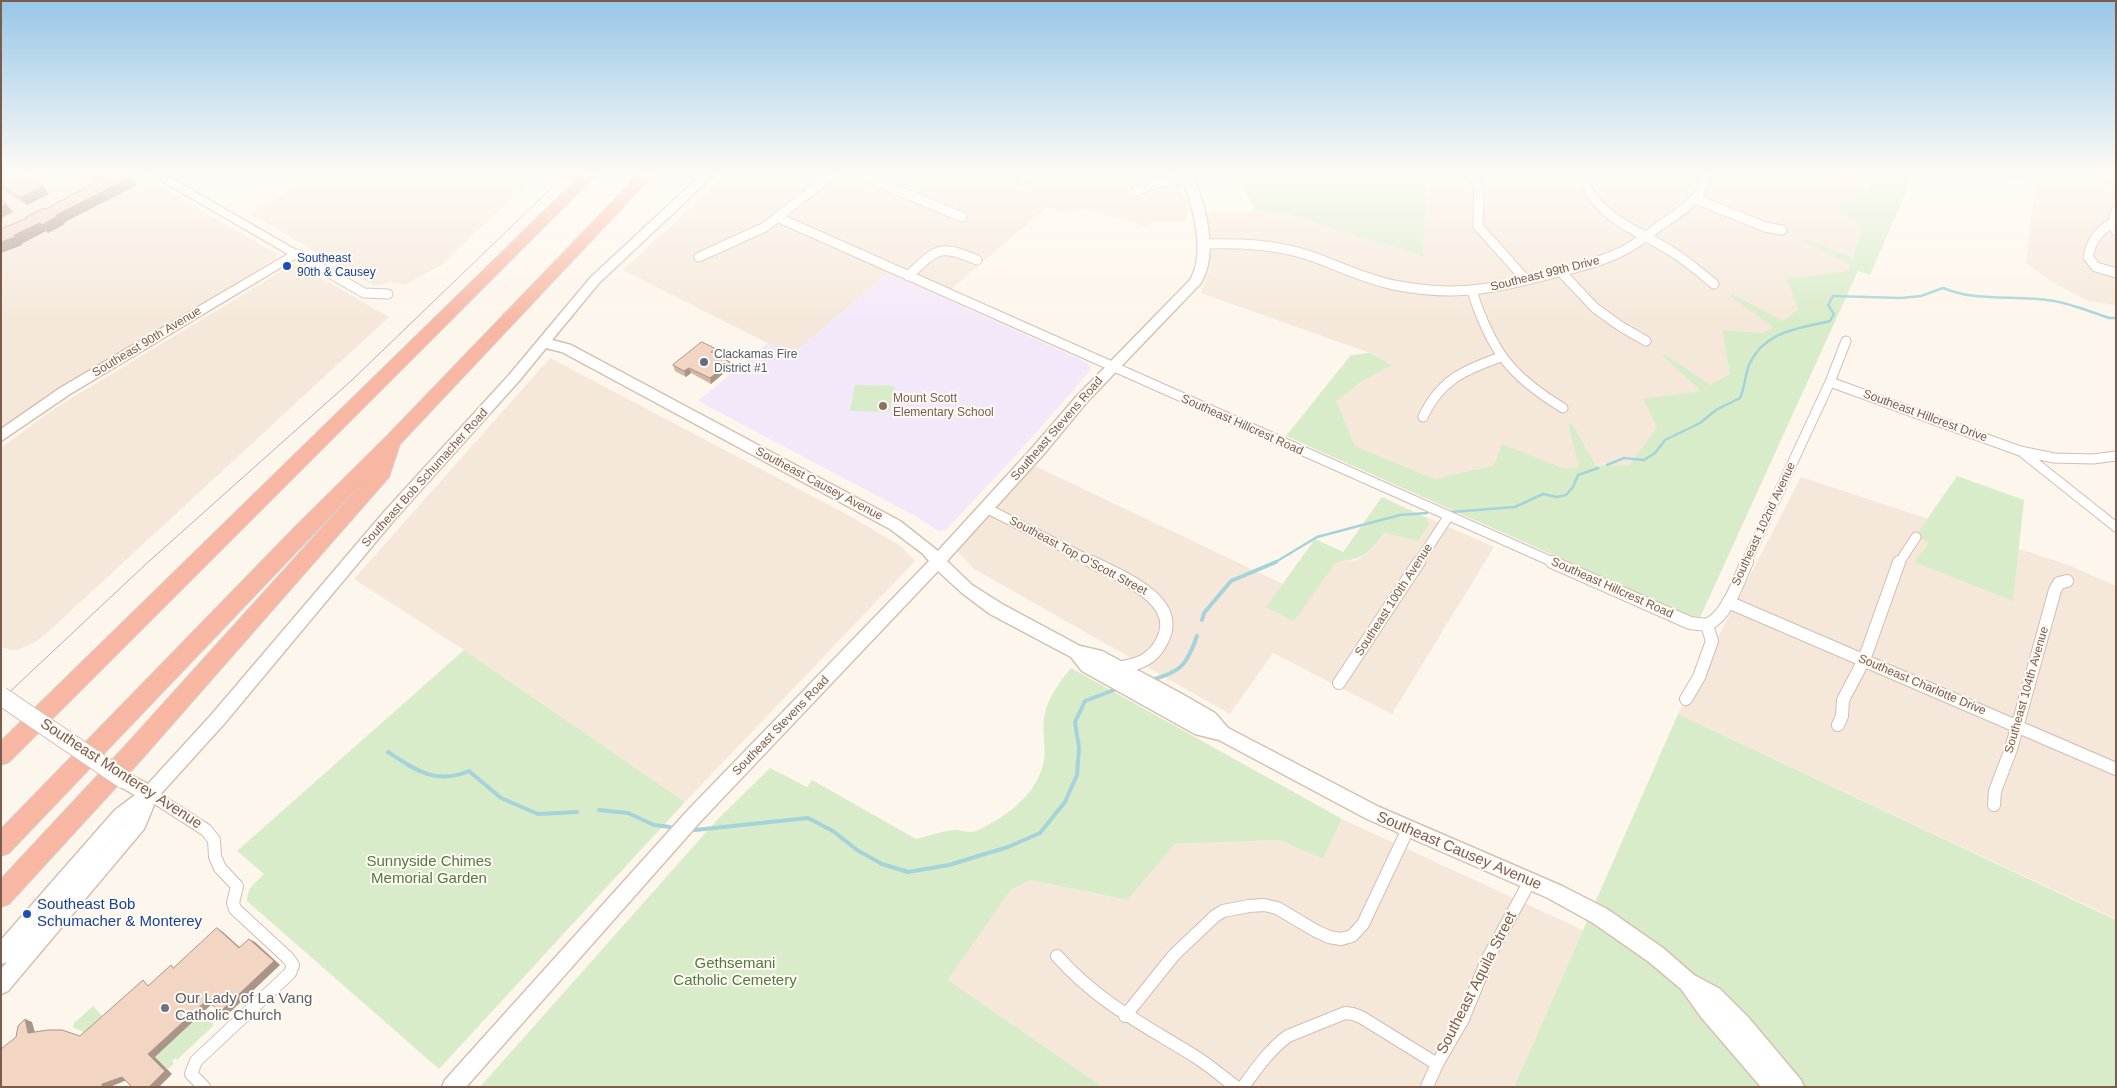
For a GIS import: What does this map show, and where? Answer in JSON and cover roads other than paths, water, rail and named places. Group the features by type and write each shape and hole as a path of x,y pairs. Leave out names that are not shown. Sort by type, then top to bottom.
{"highway":[{"path":"1,755 540,224"},
{"path":"1,845 303,531 393,441 599,224"},
{"path":"1,896 133,753 382,472 393,441"}],"street":[{"path":"244,224 364,293 388,294"},
{"name":"Southeast Bob Schumacher Road","path":"1,955 121,816 150,794 218,719 389,516 485,411 595,280 655,224"},
{"path":"699,257 712,248 753,234 770,224"},
{"name":"Southeast Hillcrest Road","path":"792,224 1448,517 1690,622 1707,625"},
{"name":"Southeast Stevens Road","path":"452,1087 698,812 938,561 1081,400 1195,283 1203,266 1203,244 1199,224"},
{"path":"1478,224 1526,280"},
{"path":"1623,224 1691,265 1714,284"},
{"name":"Southeast 99th Drive","path":"1203,244 1247,244 1276,247 1307,255 1368,278 1394,285 1433,291 1472,291 1498,288 1562,272 1610,257 1630,247 1661,224"},
{"path":"1758,224 1782,230"},
{"path":"2114,227 2104,226 2088,257 2096,267 2116,273"},
{"path":"908,276 942,248 950,249 977,260"},
{"name":"Southeast 90th Avenue","path":"1,436 66,391 297,254"},
{"path":"1562,272 1595,308 1620,326 1646,341"},
{"path":"1472,291 1481,321 1501,357 1524,382 1562,408"},
{"name":"Southeast 102nd Avenue","path":"1707,625 1714,622 1722,614 1728,602 1830,382 1846,341"},
{"name":"Southeast Causey Avenue","path":"544,343 566,348 870,511 912,537 950,574 982,600 1077,652 1088,666 1118,673 1176,700 1209,718 1222,733"},
{"path":"1423,417 1428,405 1444,384 1469,368 1501,357"},
{"name":"Southeast Hillcrest Drive","path":"1830,382 2020,451 2054,458 2093,459 2116,456"},
{"name":"Southeast Hillcrest Drive","path":"2020,451 2116,526"},
{"name":"Southeast Top O'Scott Street","path":"986,508 1136,584 1150,593 1162,606 1167,619 1167,631 1156,651 1145,661 1118,673"},
{"name":"Southeast 100th Avenue","path":"1339,683 1448,517"},
{"path":"1838,725 1842,716 1843,700 1864,660 1900,559 1916,537"},
{"name":"Southeast 104th Avenue","path":"1994,805 1994,791 2009,756 2055,590 2059,584 2067,581"},
{"name":"Southeast Charlotte Drive","path":"1728,602 2116,769"},
{"path":"1686,700 1699,677 1712,641 1707,625"},
{"name":"Southeast Causey Avenue","path":"1118,673 1156,704 1201,729 1222,733 1341,797 1408,829 1575,902 1616,926 1656,955 1688,982 1713,996 1741,1024 1794,1087"},
{"name":"Southeast Monterey Avenue","path":"1,696 123,779 206,830 214,840 215,857 220,868 237,886 233,903 235,909 288,958 293,965 290,973 196,1061 191,1074 204,1087"},
{"name":"Southeast Bob Schumacher Road","path":"1,984 138,823 150,794"},
{"path":"1124,1016 1189,938 1223,911 1254,905 1272,905 1328,937 1344,940 1352,937 1357,933 1362,924 1408,829"},
{"name":"Southeast Aquila Street","path":"1427,1087 1437,1064 1463,1019 1488,958 1530,881"},
{"path":"1057,956 1073,975 1124,1016 1193,1056 1236,1087"},
{"name":"Southeast Causey Avenue","path":"1688,982 1703,1007 1757,1064 1774,1087"},
{"path":"1243,1087 1272,1047 1288,1036 1345,1013 1362,1017 1437,1064"}],"waterway":[{"path":"1607,465 1624,458 1644,460 1655,453 1665,440 1700,423 1716,410 1740,398 1749,365 1764,344 1795,329 1830,321 1834,314 1828,305 1833,296 1901,298 1921,296 1943,288 1957,293 1984,297 2054,301 2109,318 2116,318"},
{"path":"1451,512 1515,507 1543,494 1557,497 1566,495 1573,487 1578,475 1598,468"},
{"path":"1275,562 1317,537 1400,515 1427,513"},
{"path":"1202,620 1204,613 1231,581 1275,562"},
{"path":"1151,680 1169,674 1182,666 1190,654 1197,636"},
{"path":"695,830 808,818 833,831 857,850 882,864 908,872 949,865 1008,847 1040,833 1065,802 1077,775 1079,748 1075,722 1085,701 1119,688"},
{"path":"388,752 407,765 426,774 446,776 469,771 501,798 538,814 577,812"},
{"path":"599,810 628,813 654,825 670,827"}],"tram line":[{"path":"1,700 146,564 352,380 514,224"}],"place":[{"name":"Southeast 90th & Causey","path":"287,266"},
{"name":"Clackamas Fire District #1","path":"704,362"},
{"name":"Mount Scott Elementary School","path":"883,406"},
{"name":"Southeast Bob Schumacher & Monterey","path":"27,914"},
{"name":"Our Lady of La Vang Catholic Church","path":"165,1008"}],"park label":[{"name":"Sunnyside Chimes Memorial Garden","path":"429,870"},
{"name":"Gethsemani Catholic Cemetery","path":"735,972"}]}
